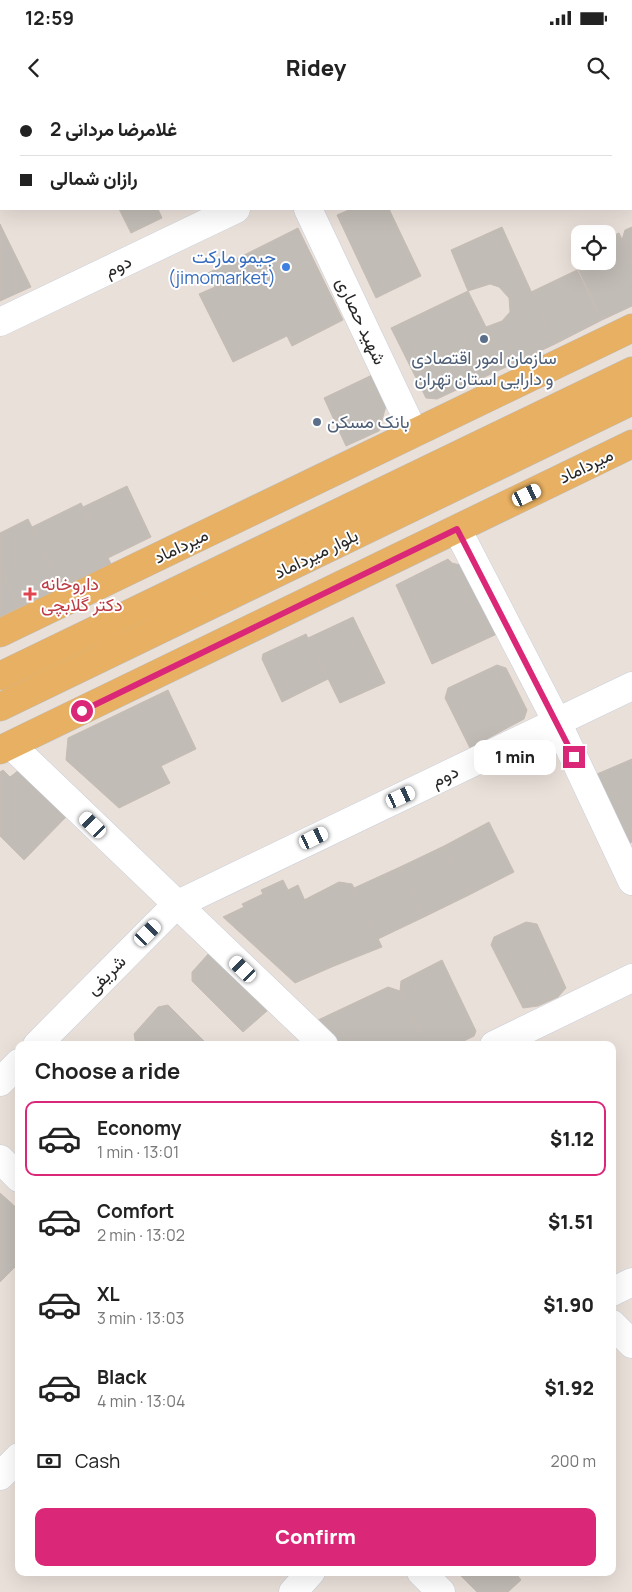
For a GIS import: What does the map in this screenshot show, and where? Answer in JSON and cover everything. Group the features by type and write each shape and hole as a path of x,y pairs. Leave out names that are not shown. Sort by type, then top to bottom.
{"main road":[{"name":"میرداماد","path":"0,633 632,328"},
{"name":"بلوار میرداماد","path":"0,676 632,371"},
{"name":"بلوار میرداماد","path":"0,707 632,401"},
{"name":"میرداماد","path":"5,748 632,444"}],"street":[{"name":"دوم","path":"0,322 234,210"},
{"name":"شهید حصاری","path":"308,210 414,433"},
{"path":"457,529 557,722 632,880"},
{"name":"دوم","path":"176,905 632,686"},
{"path":"5,748 176,905 320,1041"},
{"name":"شریفی","path":"41,1041 176,905"},
{"path":"502,1041 632,978"},
{"path":"0,1082 15,1067"},
{"path":"0,1159 15,1174"},
{"path":"616,1290 632,1282"},
{"path":"616,1328 632,1344"},
{"path":"0,1476 15,1461"},
{"path":"292,1592 308,1576"},
{"path":"425,1576 441,1592"}],"building":[{"path":"120,210 158,210 162,218 131,233"},
{"path":"349,210 389,210 421,276 376,298 337,215"},
{"path":"0,224 31,287 0,301"},
{"path":"502,227 555,344 506,367 486,327 502,321 510,312 509,298 499,287 490,284 468,291 451,250"},
{"path":"632,227 632,260 622,240 625,230"},
{"path":"298,228 343,320 292,346 287,336 233,362 199,294 215,287 208,273"},
{"path":"619,233 632,260 632,306 602,320 579,270 616,270 616,234"},
{"path":"577,270 602,320 555,344 531,292"},
{"path":"468,291 506,367 437,399 426,398 391,328"},
{"path":"372,375 386,406 379,431 346,446 324,398"},
{"path":"127,486 151,537 108,558 83,507"},
{"path":"81,503 111,564 62,588 32,527"},
{"path":"28,519 62,588 20,607 0,568 0,533"},
{"path":"448,559 452,563 460,565 497,634 432,664 396,585"},
{"path":"0,569 20,607 0,617"},
{"path":"353,617 385,683 340,703 308,638"},
{"path":"306,634 328,679 282,702 262,659 263,654"},
{"path":"497,665 506,668 527,710 524,719 470,748 445,698 448,688"},
{"path":"168,690 196,749 161,766 170,783 119,808 66,760 68,738"},
{"path":"632,759 632,842 630,843 597,774"},
{"path":"3,770 10,777 19,770 61,806 58,809 66,817 24,860 0,836 0,772"},
{"path":"489,822 514,872 469,895 444,846"},
{"path":"444,846 469,895 424,917 400,867"},
{"path":"400,867 424,917 378,939 354,888"},
{"path":"283,880 288,890 298,885 334,966 295,983 223,917 244,907 242,904 263,894 261,890"},
{"path":"339,882 352,884 382,947 334,966 304,900"},
{"path":"526,922 537,924 566,988 558,997 538,1006 523,1008 491,945 494,937"},
{"path":"210,952 267,1011 243,1032 192,981 192,972"},
{"path":"442,960 476,1031 474,1036 464,1041 424,1041 400,991 401,981"},
{"path":"388,987 400,991 424,1041 338,1041 318,1020"},
{"path":"168,1005 204,1041 136,1041 134,1034 158,1007"},
{"path":"0,1193 15,1206 15,1267 0,1282"},
{"path":"461,1576 518,1576 521,1580 508,1592 477,1592"}],"place":[{"name":"جیمو مارکت (jimomarket)","path":"286,267"},
{"name":"سازمان امور اقتصادی و دارایی استان تهران","path":"484,339"},
{"name":"بانک مسکن","path":"317,422"},
{"name":"داروخانه دکتر گلابچی","path":"30,594"}],"route":[{"path":"82,711 457,529 574,757"}]}
